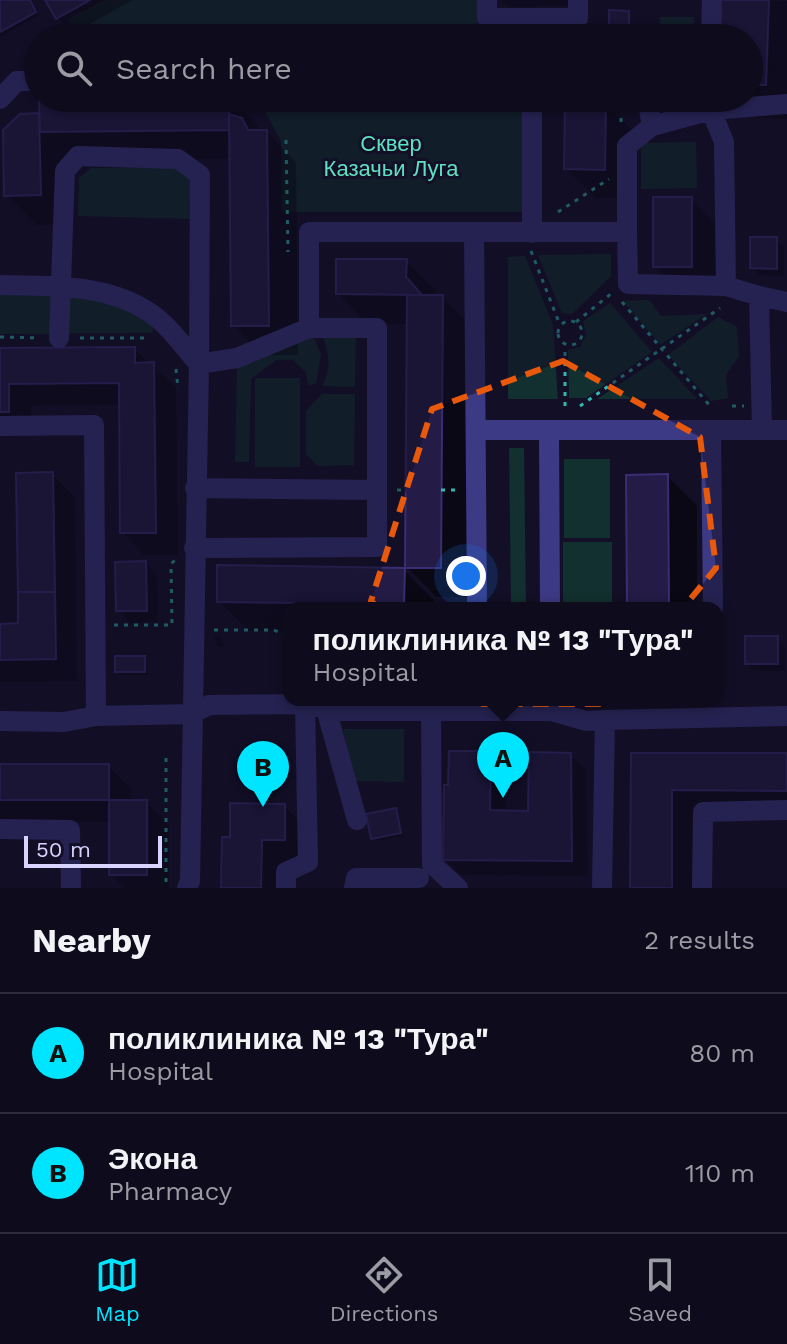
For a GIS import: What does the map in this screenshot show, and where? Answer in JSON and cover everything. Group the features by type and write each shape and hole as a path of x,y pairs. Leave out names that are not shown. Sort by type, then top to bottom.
{"lane":[{"path":"487,0 487,18 513,24"},
{"path":"550,24 578,18 578,0"},
{"path":"711,24 712,0"},
{"path":"0,99 17,81 24,81"},
{"path":"763,104 787,104"},
{"path":"532,112 532,242"},
{"path":"650,112 652,126"},
{"path":"690,112 652,126 627,146 628,284 726,286 787,302"},
{"path":"714,112 724,142 726,286"},
{"path":"59,338 65,171 78,156 178,159 200,175 195,488 186,551 194,630 190,881 187,888"},
{"path":"309,328 309,232 474,233 532,242 627,232"},
{"path":"474,233 477,602"},
{"path":"0,285 59,286 97,291 129,302 164,324 199,364"},
{"path":"759,296 762,430"},
{"path":"186,551 377,547 377,328 309,328 237,358 199,364"},
{"path":"0,426 94,425 96,716"},
{"path":"476,430 787,430"},
{"path":"549,430 550,602"},
{"path":"711,431 713,602"},
{"path":"195,488 377,490"},
{"path":"0,721 64,722 96,716 192,714 209,705 283,705"},
{"path":"315,706 357,820"},
{"path":"286,888 286,872 308,862 315,706"},
{"path":"319,706 341,711 551,711 586,721 716,708 787,716"},
{"path":"431,711 432,864 458,888"},
{"path":"602,888 605,720"},
{"path":"702,888 703,812 787,810"},
{"path":"0,829 70,830 71,888"},
{"path":"354,888 356,878 419,878"}],"path":[{"path":"621,112 621,127"},
{"path":"286,140 288,252"},
{"path":"558,212 622,171"},
{"path":"532,242 560,325 557,336 565,345 565,406"},
{"path":"560,325 576,322 614,291 660,350 710,406"},
{"path":"580,406 720,308"},
{"path":"565,345 576,344 582,337 582,329 576,322"},
{"path":"176,365 179,396"},
{"path":"95,625 172,625 171,564 186,551"},
{"path":"194,630 274,630 283,634"},
{"path":"166,758 166,888"}],"highlighted area":[{"path":"563,361 700,437 716,568 604,704 480,704 371,601 432,409"}],"green space":[{"path":"104,0 477,0 478,24 70,24 67,20"},
{"path":"660,17 694,17 694,24 660,24"},
{"name":"Сквер Казачьи Луга","path":"265,112 524,112 524,212 282,212 281,141"},
{"path":"696,142 697,188 641,189 641,143"},
{"path":"178,167 194,182 195,219 78,216 79,178 91,168"},
{"path":"611,254 611,276 572,314 562,313 538,255"},
{"path":"525,256 553,325 558,399 508,399 508,257"},
{"path":"0,294 92,296 152,322 153,333 0,334"},
{"path":"649,300 661,316 707,314 660,345 623,301"},
{"path":"610,303 652,352 586,398 569,398 568,350 580,347 586,335 583,321"},
{"path":"718,317 737,327 739,356 726,375 728,398 711,401 668,355"},
{"path":"323,337 356,337 355,387 322,386 328,362"},
{"path":"303,338 314,338 321,354 316,384 308,385 306,372 293,360 276,360 251,379 249,462 235,462 237,363"},
{"path":"659,358 697,399 597,399"},
{"path":"255,378 300,378 300,467 255,467"},
{"path":"322,394 355,394 354,465 318,466 306,454 306,411"},
{"path":"509,448 524,448 526,602 511,602"},
{"path":"564,459 610,459 610,538 564,538"},
{"path":"563,542 612,542 612,602 563,602"},
{"path":"343,729 404,729 404,782 353,781"}],"building":[{"path":"0,0 30,0 36,12 0,32"},
{"path":"45,0 90,0 56,19"},
{"path":"721,0 769,0 766,85 763,85 763,24 720,24"},
{"path":"609,10 629,11 629,24 609,24"},
{"path":"39,112 229,112 229,130 40,132"},
{"path":"565,112 606,112 605,170 564,169"},
{"path":"39,113 41,195 4,196 3,130 20,114"},
{"path":"229,114 242,118 248,130 267,130 269,326 231,326"},
{"path":"653,197 692,197 692,267 653,267"},
{"path":"750,237 777,237 777,269 750,268"},
{"path":"336,259 407,259 406,277 422,295 336,294"},
{"path":"407,295 443,295 441,568 405,568"},
{"path":"135,347 135,363 154,362 156,533 120,533 119,383 9,384 9,412 0,412 0,348"},
{"path":"53,472 55,592 18,592 16,473"},
{"path":"668,474 669,602 627,602 626,475"},
{"path":"146,561 147,611 116,611 115,562"},
{"path":"217,565 405,568 404,602 217,602"},
{"path":"18,592 55,592 56,659 0,660 0,624 18,623"},
{"path":"745,636 778,636 778,664 745,664"},
{"path":"115,656 145,656 145,672 115,672"},
{"path":"449,751 491,751 490,810 528,811 529,752 571,753 572,861 443,860 444,785 448,785"},
{"path":"631,753 787,753 787,791 672,790 672,888 630,888"},
{"path":"0,764 109,764 109,800 0,800"},
{"path":"109,800 147,800 147,875 109,875"},
{"path":"230,803 285,804 285,840 262,840 261,888 221,888 222,837 230,837"},
{"path":"396,808 401,833 371,839 366,814"}],"place":[{"name":"поликлиника № 13 \"Тура\"","path":"503,798"},
{"name":"Экона","path":"263,807"}]}
